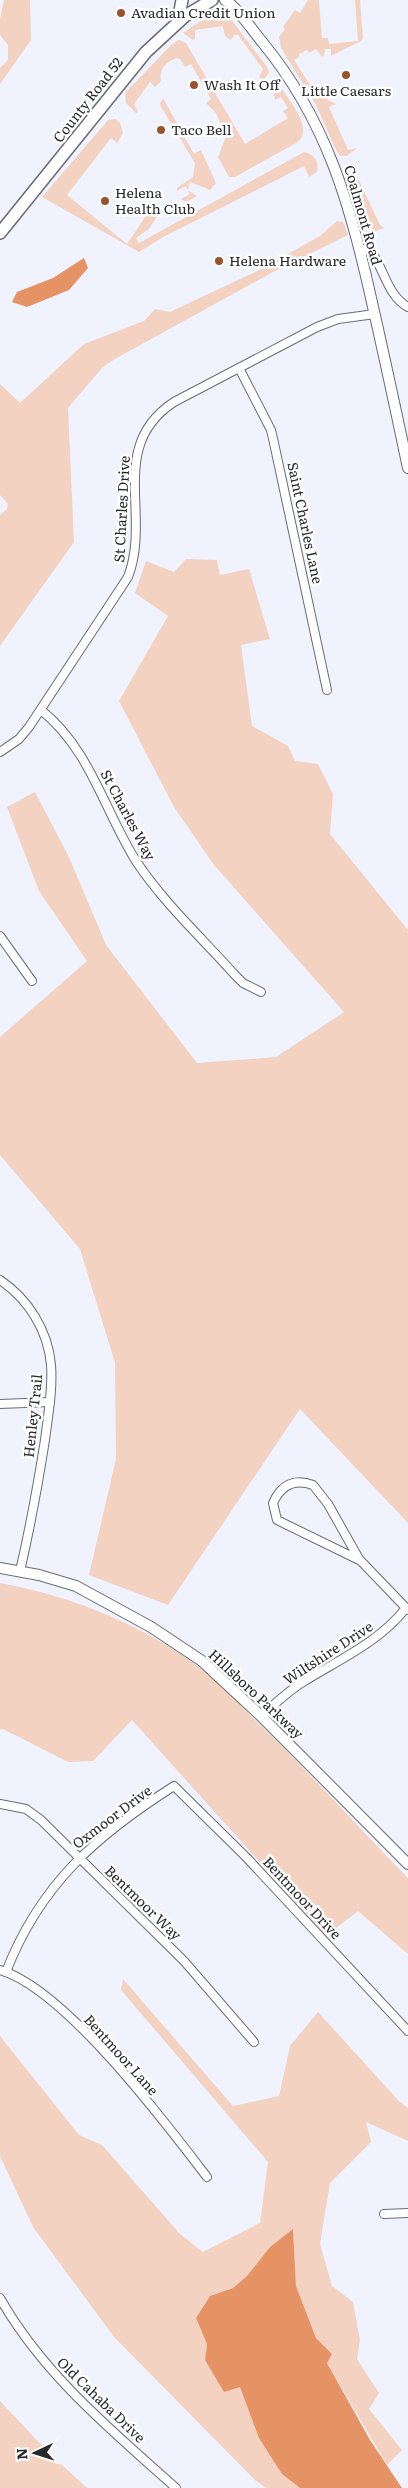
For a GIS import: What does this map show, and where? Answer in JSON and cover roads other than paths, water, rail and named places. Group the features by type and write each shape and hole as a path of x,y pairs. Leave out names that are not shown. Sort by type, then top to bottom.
{"main road":[{"path":"178,22 182,0"},
{"name":"County Road 52","path":"1,229 146,52 178,22 212,0"}],"street":[{"name":"Coalmont Road","path":"225,0 278,62 312,116 335,166 360,248 376,314 407,463"},
{"path":"360,248 374,256 392,292 401,304 408,307"},
{"name":"St Charles Drive","path":"0,752 18,739 41,710 123,587 132,567 136,538 136,456 141,436 155,416 164,409 325,323 376,314"},
{"name":"Saint Charles Lane","path":"239,368 271,430 327,690"},
{"name":"St Charles Way","path":"41,710 68,738 91,770 128,847 148,879 234,974 243,983 261,992"},
{"path":"0,936 32,981"},
{"name":"Henley Trail","path":"0,1280 28,1305 42,1331 51,1365 50,1402 37,1489 20,1571"},
{"path":"0,1404 50,1402"},
{"path":"359,1560 277,1520 273,1503 281,1490 288,1484 297,1482 313,1486 328,1504 359,1559 407,1609"},
{"name":"Hillsboro Parkway","path":"0,1568 20,1571 76,1586 151,1627 202,1661 261,1716 408,1864"},
{"name":"Wiltshire Drive","path":"261,1716 302,1683 352,1655 378,1636 407,1609"},
{"name":"Oxmoor Drive","path":"3,1971 18,1940 57,1883 78,1858 135,1811 174,1786"},
{"name":"Bentmoor Drive","path":"174,1786 247,1858 408,2031"},
{"name":"Bentmoor Way","path":"0,1804 26,1809 42,1820 78,1858 184,1961 254,2042"},
{"name":"Bentmoor Lane","path":"3,1971 16,1975 55,2002 124,2075 207,2176"},
{"path":"384,2214 408,2213"},
{"name":"Old Cahaba Drive","path":"0,2298 30,2345 55,2375 100,2420 176,2488"}],"place":[{"name":"Avadian Credit Union","path":"121,13"},
{"name":"Little Caesars","path":"346,75"},
{"name":"Wash It Off","path":"194,85"},
{"name":"Taco Bell","path":"161,130"},
{"name":"Helena Health Club","path":"105,201"},
{"name":"Helena Hardware","path":"219,261"}]}
